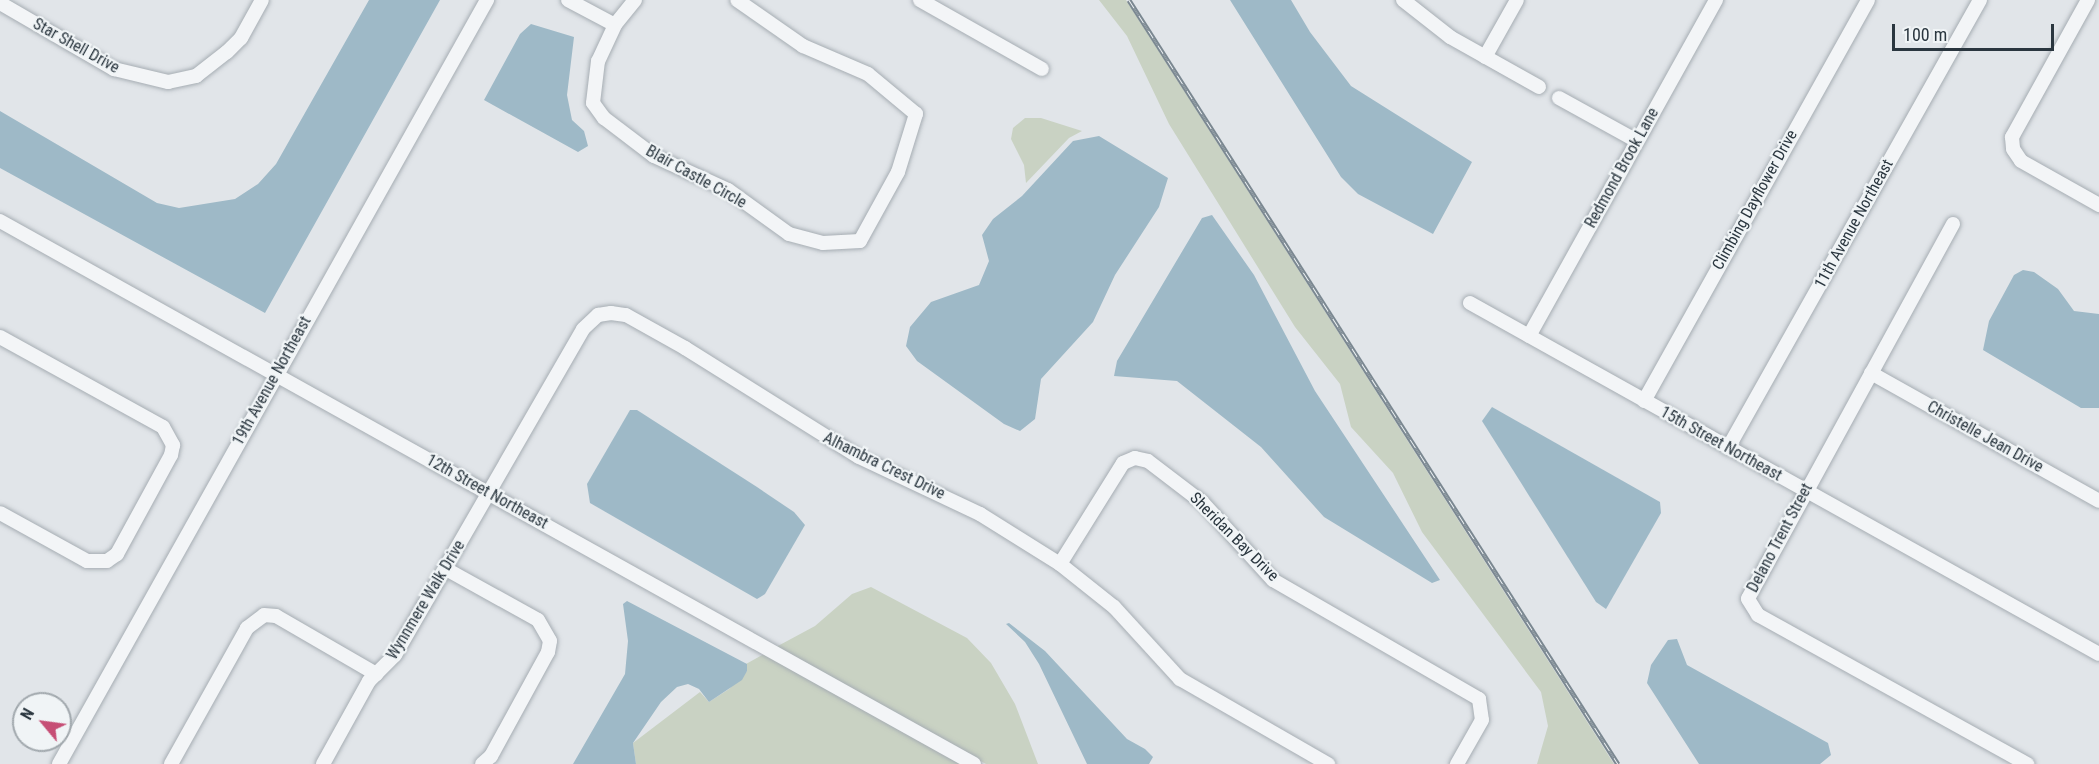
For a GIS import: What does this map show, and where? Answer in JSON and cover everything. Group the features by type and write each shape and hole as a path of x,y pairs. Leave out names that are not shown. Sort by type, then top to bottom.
{"street":[{"name":"Star Shell Drive","path":"0,3 114,69 168,82 196,76 227,52 241,38 262,0"},
{"name":"19th Avenue Northeast","path":"59,764 487,0"},
{"path":"568,0 615,24"},
{"name":"Blair Castle Circle","path":"635,0 615,24 593,81 593,103 604,118 654,156 728,190 789,234 823,243 860,241 898,172 916,114 868,75 803,46 737,0"},
{"path":"920,0 1042,69"},
{"path":"1403,0 1450,38 1539,87"},
{"path":"1485,57 1517,0"},
{"name":"Redmond Brook Lane","path":"1529,336 1716,0"},
{"name":"Climbing Dayflower Drive","path":"1644,400 1868,0"},
{"name":"11th Avenue Northeast","path":"1728,448 1980,0"},
{"path":"2088,0 2015,128 2013,148 2021,161 2099,205"},
{"path":"1559,98 1637,141"},
{"name":"12th Street Northeast","path":"0,221 974,764"},
{"name":"Delano Trent Street","path":"1953,224 1749,591 1753,609 2027,764"},
{"name":"15th Street Northeast","path":"1470,303 2099,654"},
{"name":"Alhambra Crest Drive","path":"489,494 583,329 598,315 611,313 626,315 685,348 859,457 980,514 1060,564 1114,607 1194,688 1328,764"},
{"path":"0,337 162,426 172,445 171,455 117,554 107,561 87,561 0,513"},
{"name":"Christelle Jean Drive","path":"1871,373 2099,501"},
{"name":"Sheridan Bay Drive","path":"1060,564 1123,463 1135,458 1148,461 1203,503 1274,580 1479,699 1482,720 1457,764"},
{"name":"Wynnmere Walk Drive","path":"323,764 376,674 395,656 489,494"},
{"path":"446,569 538,620 550,641 537,673 491,756 482,764"},
{"path":"171,764 247,628 264,615 276,616 376,674"}],"green space":[{"path":"1099,0 1126,0 1614,764 1537,764 1548,726 1541,692 1422,532 1393,473 1351,427 1340,384 1295,327 1169,124 1127,36"},
{"path":"1025,118 1041,118 1082,131 1069,138 1026,183 1024,165 1011,139 1013,128"},
{"path":"871,587 967,638 991,663 1015,704 1038,764 986,764 776,647 815,626 852,594"},
{"path":"764,654 962,764 636,764 633,743 700,692 709,702 729,689 747,671 746,664"}],"water":[{"path":"369,0 440,0 265,313 0,168 0,111 157,203 179,208 235,199 258,184 276,164"},
{"path":"1230,0 1291,0 1310,32 1351,86 1472,162 1433,234 1358,194 1341,177"},
{"path":"531,24 574,37 567,95 572,120 584,131 588,146 578,152 484,100 520,34"},
{"path":"1099,136 1168,178 1159,207 1115,275 1093,322 1041,379 1035,419 1020,431 1004,424 917,361 906,346 910,327 931,302 979,285 989,261 982,235 993,219 1022,196 1073,141"},
{"path":"1212,215 1254,275 1315,391 1440,580 1432,583 1324,517 1261,447 1177,381 1114,376 1117,361 1202,218"},
{"path":"2023,270 2034,272 2058,289 2074,311 2099,314 2099,408 2081,408 1983,350 1989,321 2014,275"},
{"path":"1492,407 1660,502 1661,513 1606,609 1596,602 1482,421"},
{"path":"630,410 637,410 757,487 794,512 805,525 765,594 757,599 590,503 587,484"},
{"path":"627,601 747,664 747,671 742,680 709,702 699,689 688,684 677,687 661,702 633,743 636,764 573,764 625,674 628,641 623,604"},
{"path":"1009,623 1045,651 1127,739 1145,749 1153,757 1149,764 1087,764 1039,664 1025,642 1006,624"},
{"path":"1677,639 1687,665 1828,743 1831,755 1820,764 1699,764 1647,683 1651,665 1668,640"}],"railway":[{"path":"1129,0 1618,764"}]}
